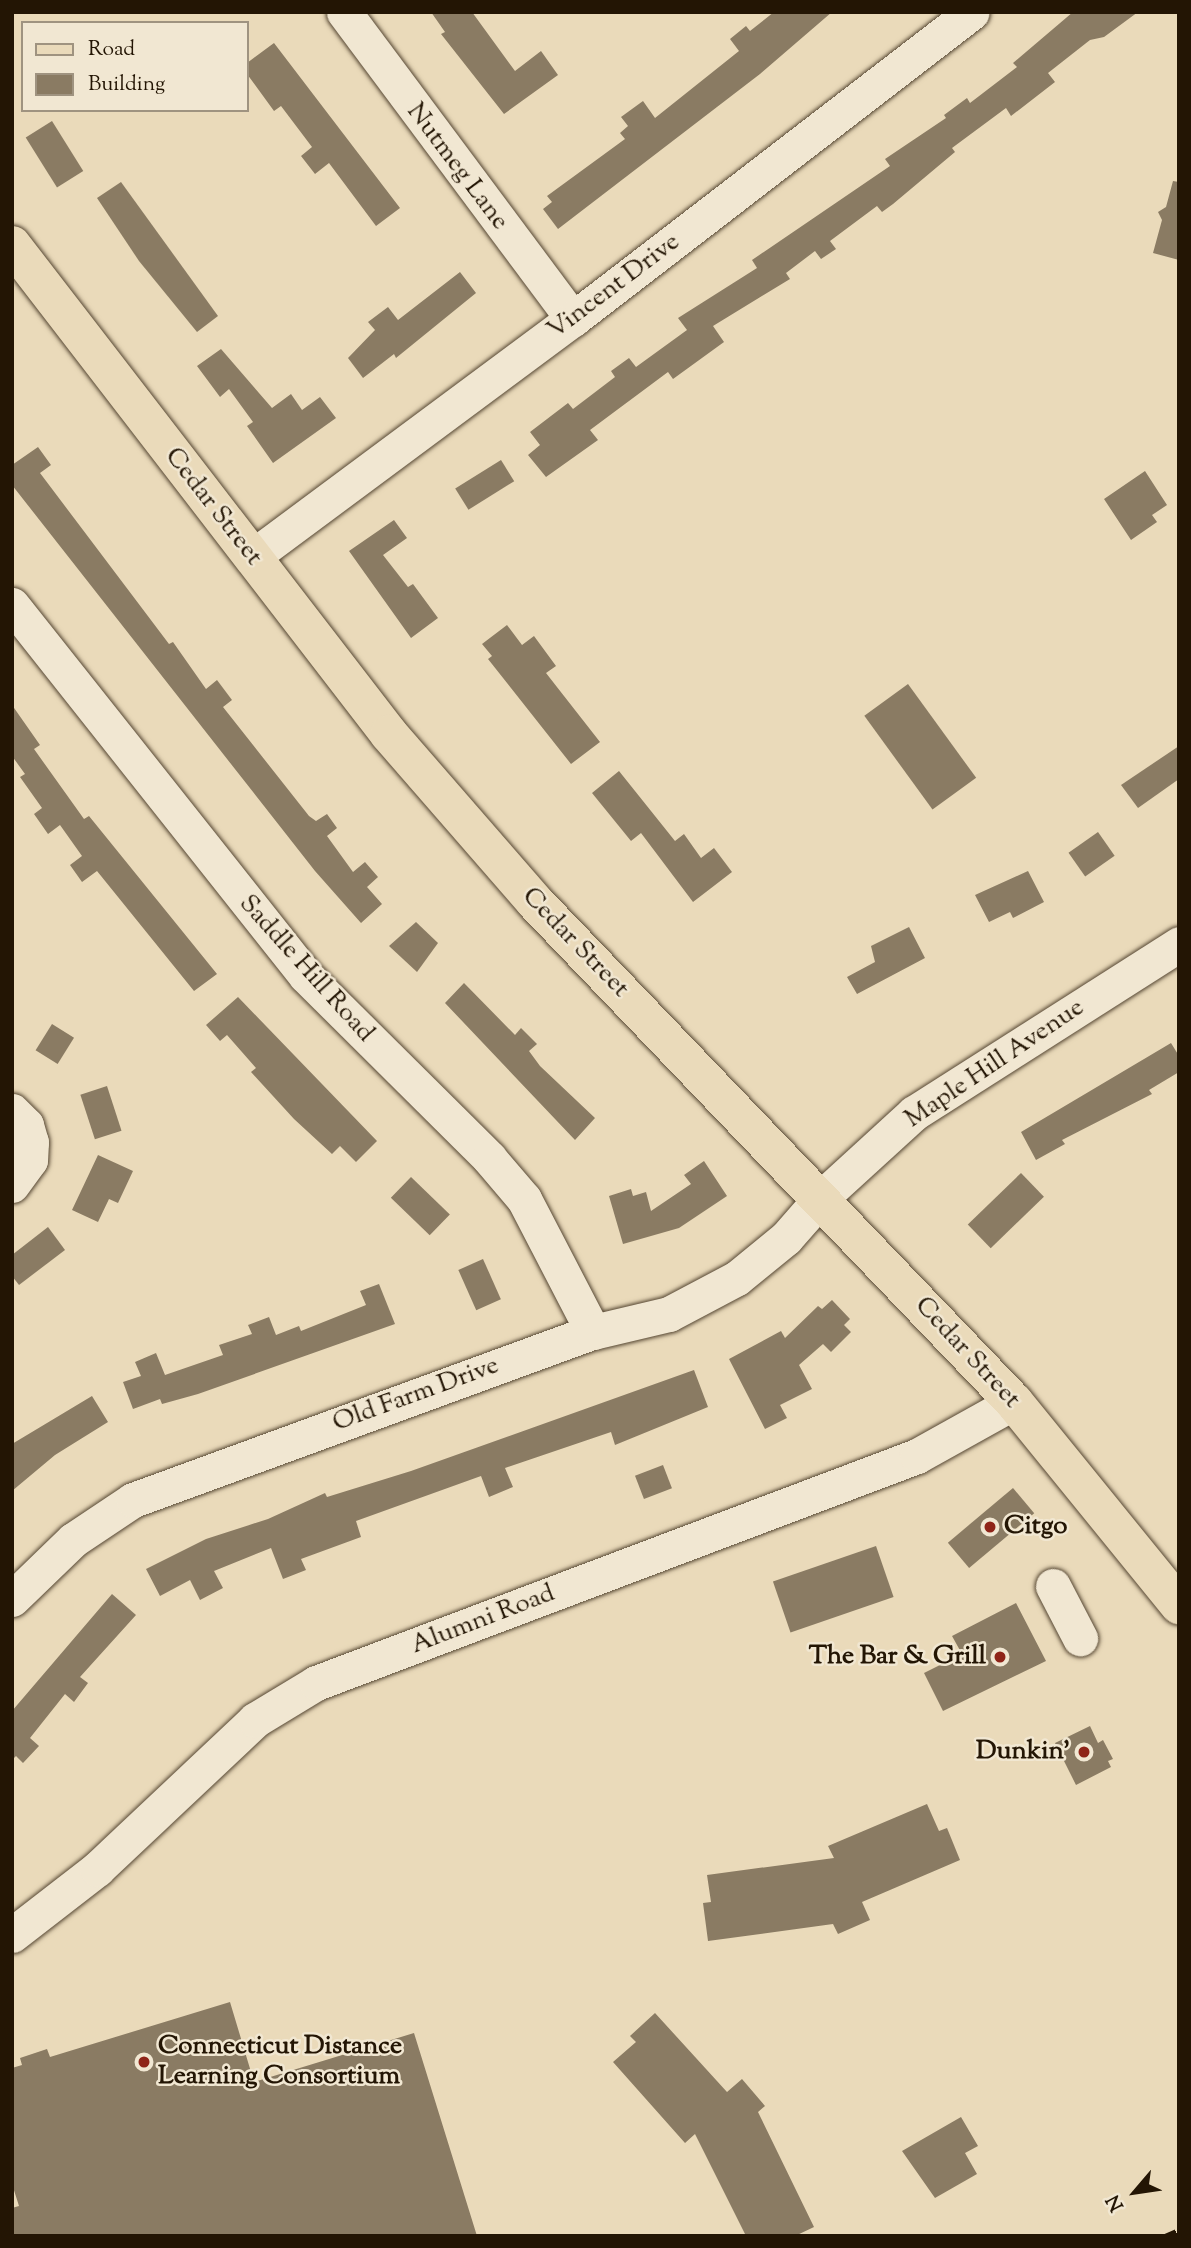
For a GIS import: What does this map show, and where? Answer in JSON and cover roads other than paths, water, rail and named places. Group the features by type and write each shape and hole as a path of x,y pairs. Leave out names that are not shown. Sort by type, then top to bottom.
{"main road":[{"name":"Cedar Street","path":"12,245 389,734 534,901 1014,1402 1179,1605"}],"street":[{"name":"Nutmeg Lane","path":"344,12 573,319"},
{"name":"Vincent Drive","path":"252,557 573,319 972,12"},
{"name":"Saddle Hill Road","path":"17,621 306,976 489,1158 524,1199 593,1332"},
{"name":"Maple Hill Avenue","path":"821,1198 914,1113 1179,944"},
{"path":"12,1111 26,1125 31,1142 30,1160 12,1185"},
{"name":"Old Farm Drive","path":"14,1592 73,1540 132,1500 593,1332 669,1314 737,1278 786,1238 821,1198"},
{"name":"Alumni Road","path":"12,1935 97,1869 255,1720 316,1683 917,1456 1014,1402"},
{"path":"1053,1587 1080,1638"}],"railway":[{"path":"1165,2236 1179,2230"}],"place":[{"name":"Citgo","path":"990,1527"},
{"name":"The Bar & Grill","path":"1000,1657"},
{"name":"Dunkin'","path":"1084,1752"},
{"name":"Connecticut Distance Learning Consortium","path":"144,2062"}]}
